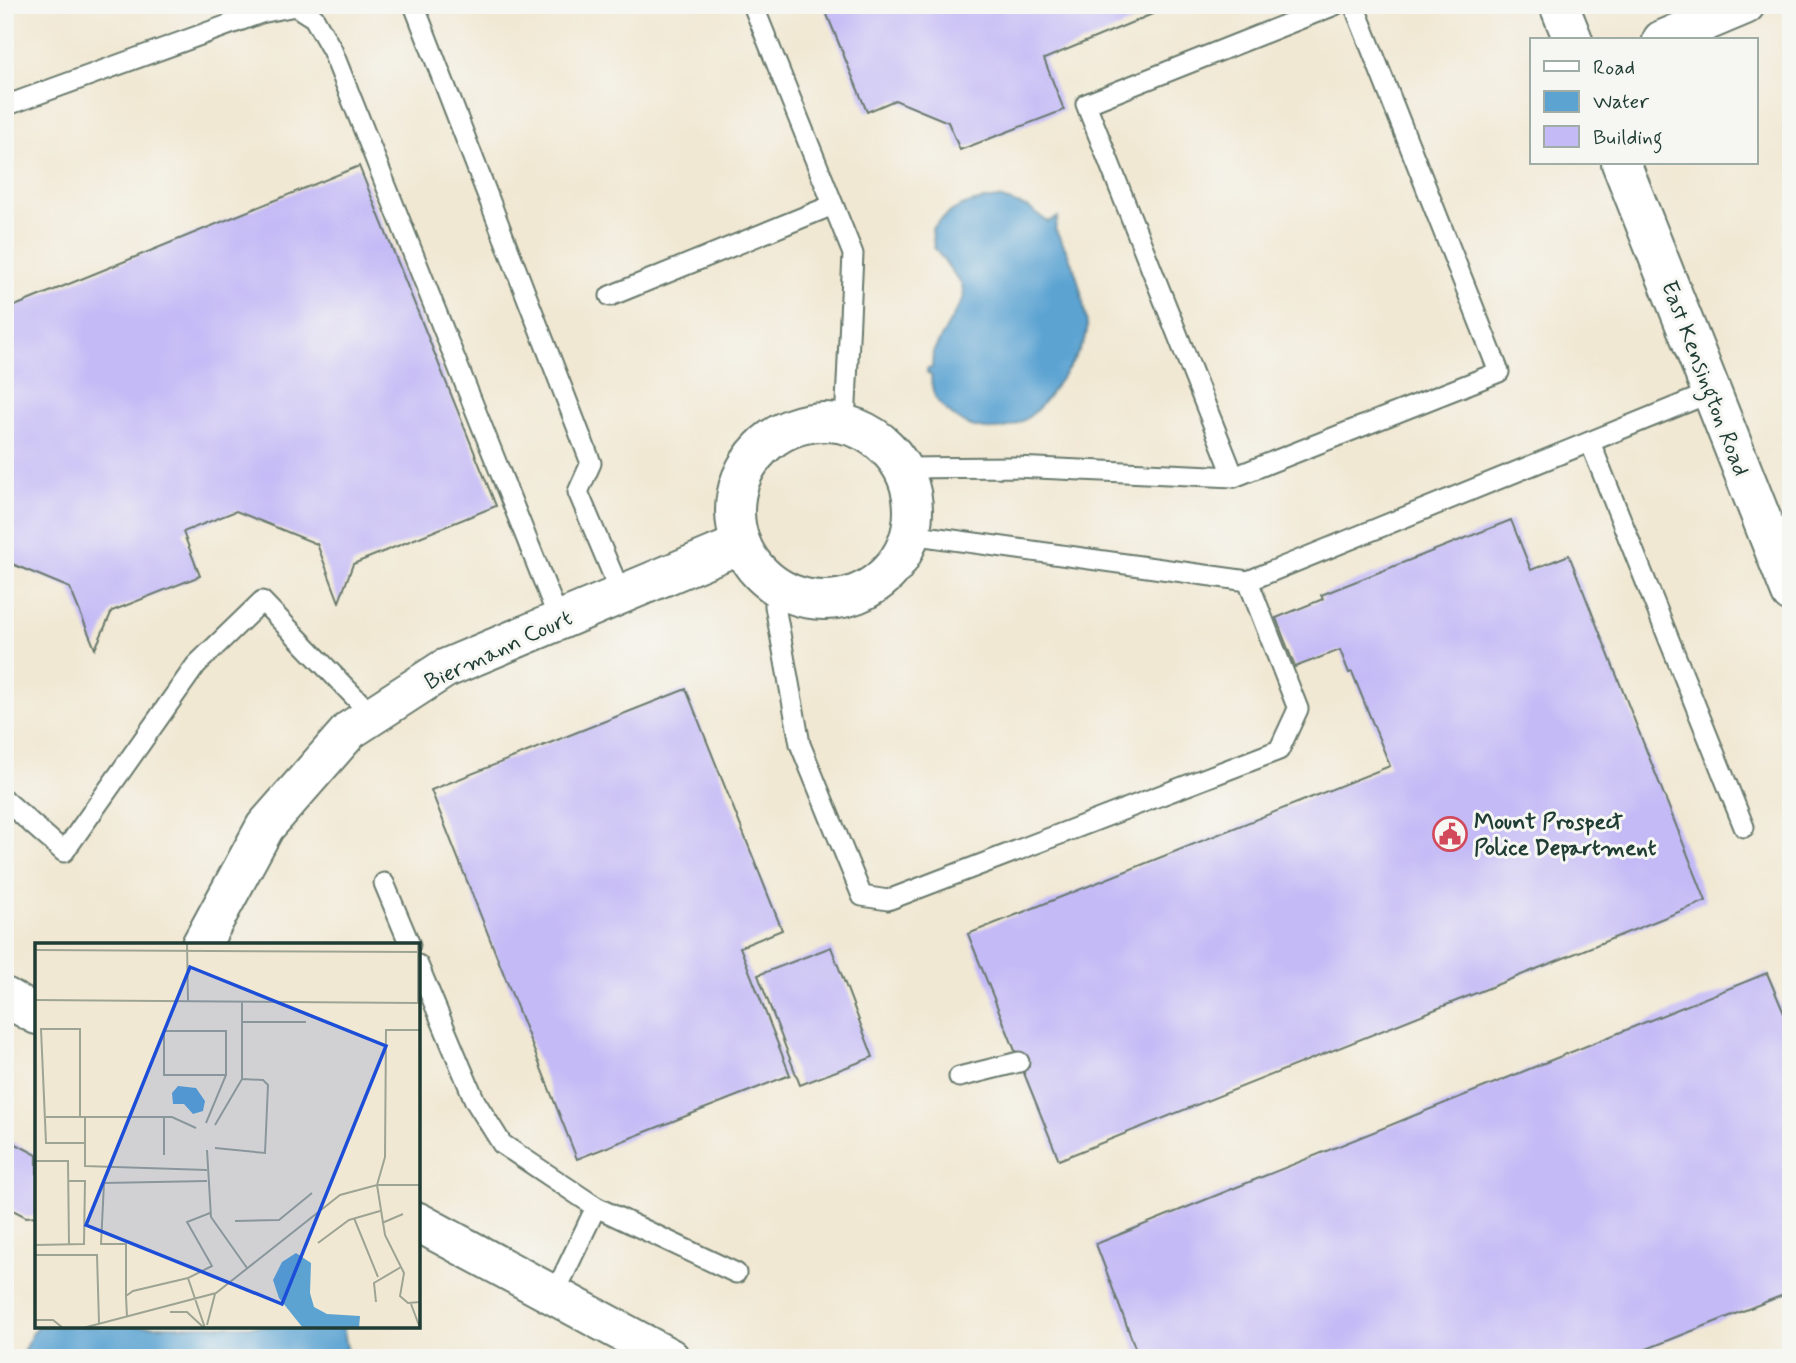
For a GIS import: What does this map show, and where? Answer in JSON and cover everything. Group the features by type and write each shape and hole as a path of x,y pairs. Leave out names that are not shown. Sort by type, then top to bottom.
{"street":[{"path":"1559,5 1572,38"},
{"path":"1667,38 1745,5"},
{"name":"East Kensington Road","path":"1622,164 1791,593"},
{"path":"817,421 845,424 868,433 888,448 902,468 910,489 913,512 910,534 899,559 880,580 856,594 828,600 800,597 775,585 755,567 741,544 734,517 737,489 747,463 766,442 790,428 817,421"},
{"name":"Biermann Court","path":"202,943 265,827 350,730 444,669 741,544"},
{"path":"5,997 35,1013"},
{"path":"420,1223 670,1358"}],"lane":[{"path":"414,5 591,463 578,492 621,594"},
{"path":"753,5 853,254 845,424"},
{"path":"1234,477 1086,104 1335,5"},
{"path":"902,468 1015,467 1234,477 1499,372 1354,5"},
{"path":"5,106 261,13 295,6 313,18 332,50 559,620"},
{"path":"610,296 834,205"},
{"path":"910,534 1248,581 1712,392"},
{"path":"1590,442 1744,827"},
{"path":"775,585 775,606 800,744 862,896 888,900 1279,750 1298,709 1248,581"},
{"path":"5,800 64,852 196,665 262,601 372,715"},
{"path":"384,883 409,943"},
{"path":"420,970 475,1101 502,1144 596,1207 736,1273"},
{"path":"959,1077 1020,1062"},
{"path":"554,1295 596,1207"}],"water":[{"path":"999,198 1029,208 1048,222 1058,217 1055,229 1078,280 1087,328 1075,358 1040,406 1012,426 992,429 971,426 942,406 934,394 931,375 927,373 927,369 932,368 933,352 964,297 962,285 934,247 932,229 962,206"},
{"path":"37,1328 343,1328 349,1358 20,1358"}],"building":[{"path":"823,5 1174,5 1044,59 1064,110 960,150 948,122 895,100 867,112"},
{"path":"359,166 496,506 353,564 339,602 317,544 236,511 183,532 200,576 112,611 95,649 70,588 5,561 5,310"},
{"name":"Mount Prospect Police Department","path":"1511,520 1531,570 1569,555 1706,901 1059,1160 968,934 1390,766 1352,672 1349,673 1340,650 1295,667 1276,618 1323,599 1321,595"},
{"path":"686,689 782,930 740,947 790,1075 577,1159 431,790"},
{"path":"831,947 873,1057 800,1085 758,975"},
{"path":"1767,973 1791,1030 1791,1292 1624,1358 1139,1358 1096,1244"},
{"path":"5,1138 35,1154 35,1216 26,1217 5,1206"}],"place":[{"name":"Mount Prospect Police Department","path":"1450,834"}]}
